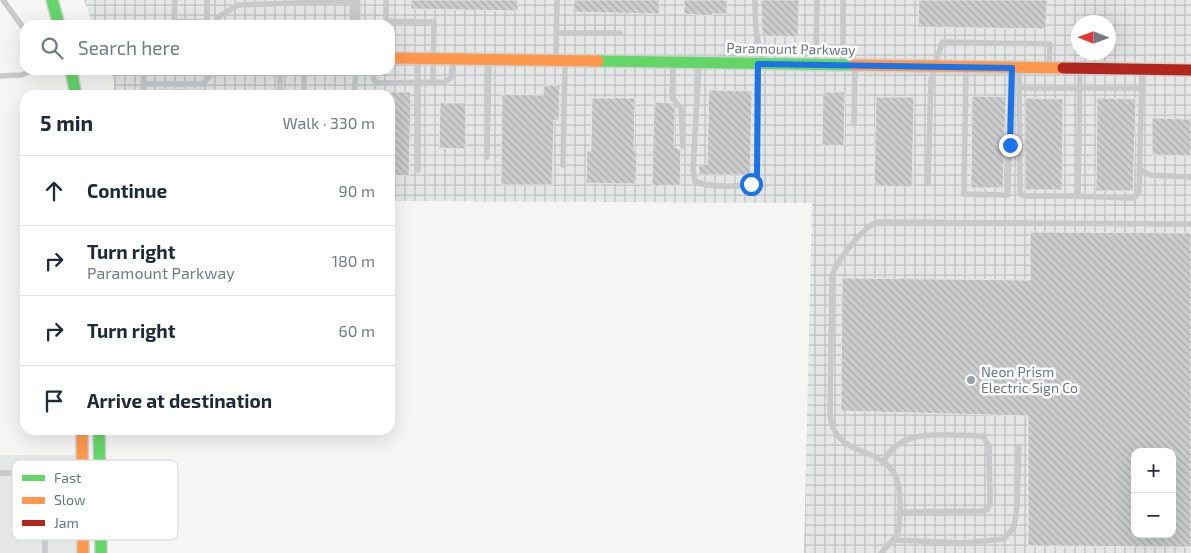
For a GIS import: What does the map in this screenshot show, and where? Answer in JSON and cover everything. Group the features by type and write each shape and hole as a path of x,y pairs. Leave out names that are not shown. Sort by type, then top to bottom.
{"street":[{"path":"52,0 58,20"},
{"path":"355,20 356,0"},
{"name":"Paramount Parkway","path":"395,58 1191,70"},
{"path":"72,75 75,90"},
{"path":"82,435 82,460"},
{"path":"99,435 99,460"},
{"path":"82,540 82,553"},
{"path":"101,540 101,553"}],"lane":[{"path":"3,0 20,23"},
{"path":"175,0 175,20"},
{"path":"207,20 208,0"},
{"path":"218,20 218,17 238,5 356,0"},
{"path":"386,0 386,20"},
{"path":"556,0 563,165"},
{"path":"699,63 693,170 695,181 702,185 747,186 755,182 757,178 762,64 755,29 755,0"},
{"path":"816,65 817,0"},
{"path":"842,65 843,0"},
{"path":"395,21 434,22 433,82"},
{"path":"556,33 620,33"},
{"path":"928,183 931,81 937,66 942,42 1050,44 1048,68"},
{"path":"418,58 418,170"},
{"path":"373,75 377,83 450,81 453,59"},
{"path":"487,157 489,59"},
{"path":"673,62 672,98 681,108 683,146"},
{"path":"854,124 855,65"},
{"path":"966,67 964,194 1008,195 1016,68"},
{"path":"1016,68 1019,88 1020,194 1025,196 1134,198 1139,192 1142,70"},
{"path":"1078,196 1080,69"},
{"path":"0,76 21,75"},
{"path":"143,90 144,75"},
{"path":"144,84 203,84 210,75"},
{"path":"280,75 280,90"},
{"path":"304,75 304,90"},
{"path":"354,90 356,75"},
{"path":"1019,88 1142,88"},
{"path":"1140,168 1150,175 1191,177"},
{"path":"881,553 898,534 897,479 883,463 847,445 840,439 833,430 830,414 832,276 836,267 870,224 877,222 1191,224"},
{"path":"883,463 894,447 914,436 983,436 990,447 990,503 988,509 982,512 898,512"},
{"path":"894,540 963,543 1004,539 1014,527 1017,506 1018,446"},
{"path":"45,540 45,553"}],"shaded area":[{"path":"84,0 1191,0 1191,553 804,553 812,203 395,201 395,90 114,90 112,75 395,75 395,20 91,20"},
{"path":"0,455 76,455 76,460 12,460 12,540 76,540 76,553 0,553"}],"building":[{"path":"411,0 518,0 518,11 411,9"},
{"path":"574,0 659,0 659,14 573,12"},
{"path":"684,0 727,0 727,14 712,14 712,16 684,14"},
{"path":"761,0 799,0 798,37 762,36"},
{"path":"919,0 1047,0 1046,29 918,27"},
{"path":"544,85 560,85 559,121 554,120 552,185 501,185 502,94 543,95"},
{"path":"158,89 201,89 201,90"},
{"path":"709,90 752,91 750,175 699,175 699,164 707,164"},
{"path":"395,92 411,92 409,176 395,175"},
{"path":"823,92 845,92 844,146 822,146"},
{"path":"972,96 1006,97 1003,188 971,188"},
{"path":"876,97 914,97 912,187 874,186"},
{"path":"592,98 635,98 634,150 637,150 636,184 586,183 587,151 591,151"},
{"path":"1025,98 1063,99 1062,190 1025,190"},
{"path":"1097,98 1136,99 1133,191 1096,191"},
{"path":"654,102 670,103 675,109 674,147 681,150 680,186 652,186"},
{"path":"440,103 466,103 466,149 439,148"},
{"path":"1152,118 1191,119 1191,156 1152,155"},
{"path":"1030,232 1191,233 1191,547 1028,546 1028,416 841,411 842,278 1030,280"}],"traffic: fast":[{"path":"52,0 58,20"},
{"path":"598,61 853,65"},
{"path":"72,75 75,90"},
{"path":"99,435 99,460"},
{"path":"101,540 101,553"}],"traffic: slow":[{"path":"395,58 598,61"},
{"path":"853,65 1063,68"},
{"path":"82,435 82,460"},
{"path":"83,540 83,553"}],"traffic: jam":[{"path":"1063,68 1191,70"}],"place":[{"name":"Neon Prism Electric Sign Co","path":"971,380"}],"route":[{"path":"751,184 757,178 758,64 1012,68 1010,145"}]}
